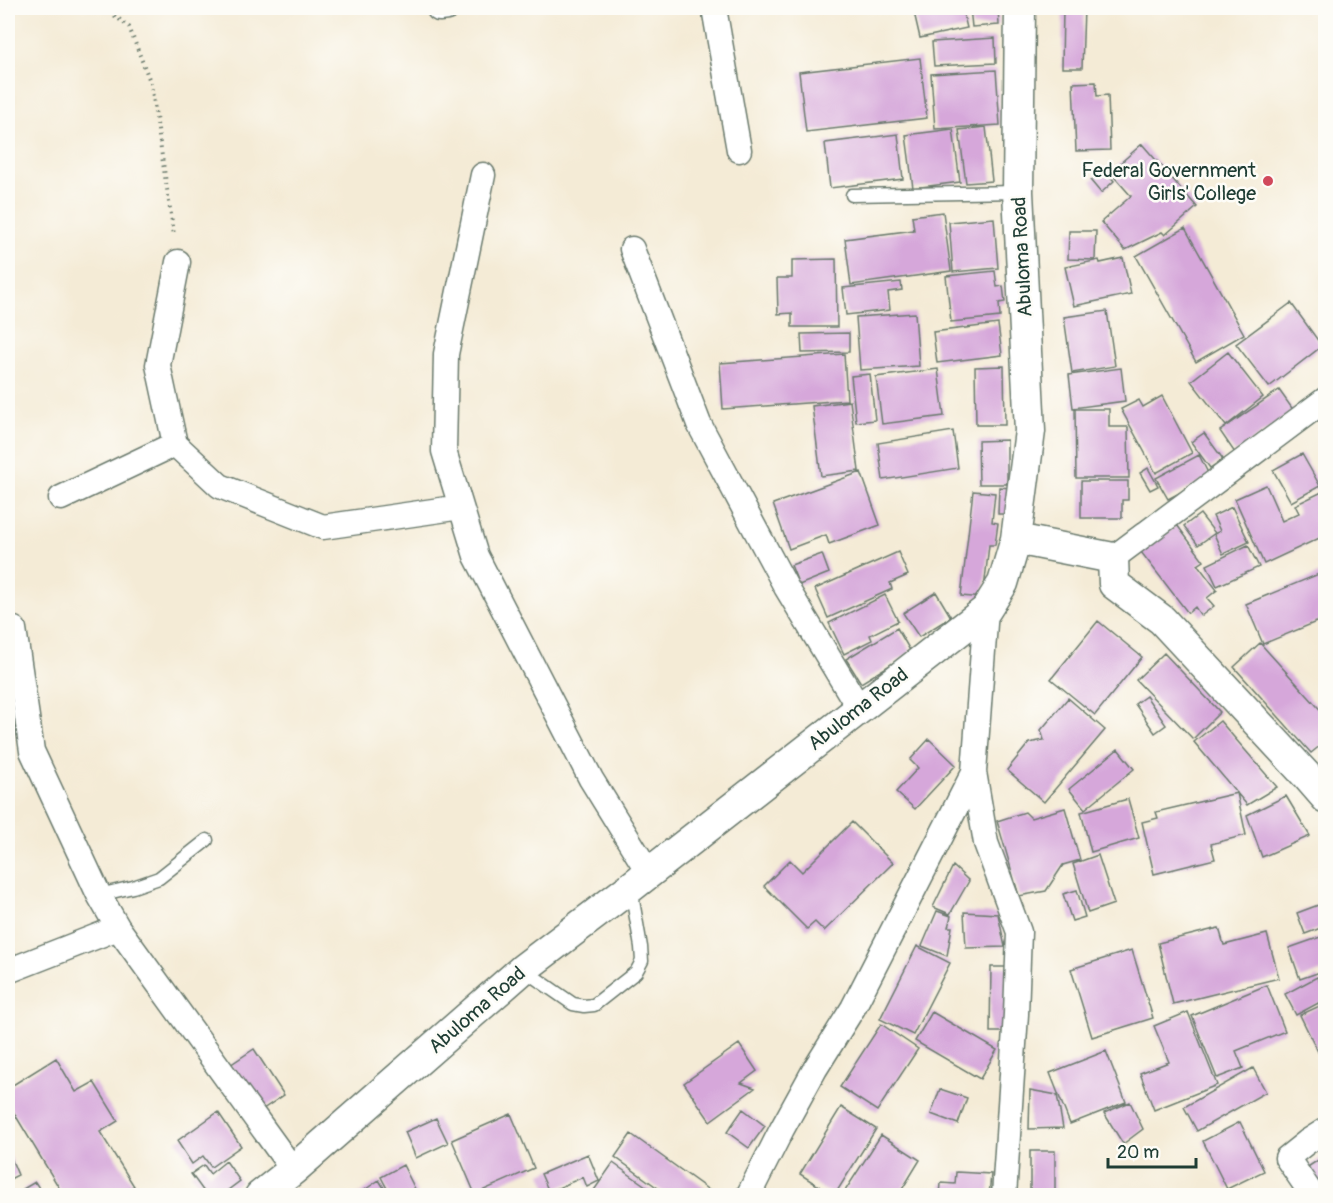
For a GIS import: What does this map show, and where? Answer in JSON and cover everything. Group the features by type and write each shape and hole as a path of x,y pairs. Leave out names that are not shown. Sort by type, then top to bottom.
{"street":[{"path":"714,8 739,150"},
{"name":"Abuloma Road","path":"260,1196 293,1170 523,969 986,609 1003,583 1016,539 1030,431 1018,192 1020,8"},
{"path":"483,175 446,354 444,451 476,556 591,779 640,880"},
{"path":"632,249 699,424 786,587 859,708"},
{"path":"178,262 158,365 175,444 220,486 323,527 461,507"},
{"path":"1016,539 1113,558 1326,399"},
{"path":"61,498 175,444"},
{"path":"1113,558 1114,584 1162,620 1326,798"},
{"path":"986,609 974,772 986,843 1019,932 1016,1026 1004,1196"},
{"path":"14,629 32,751 99,895 118,928 293,1170"},
{"path":"748,1196 804,1089 853,1008 974,772"},
{"path":"8,971 118,928"},
{"path":"1313,1196 1287,1158 1326,1130"}],"lane":[{"path":"852,195 1018,192"},
{"path":"99,895 159,878 207,840"},
{"path":"523,969 573,1004 594,1005 636,972 642,962 640,880"}],"path":[{"path":"105,8 129,27 151,84 178,262"}],"building":[{"path":"913,8 962,8 967,28 920,38"},
{"path":"970,8 998,8 999,25 972,27"},
{"path":"1063,8 1084,8 1082,68 1062,68"},
{"path":"995,38 996,63 934,66 932,42"},
{"path":"920,58 927,118 806,132 799,72"},
{"path":"996,70 1000,125 935,129 931,74"},
{"path":"1096,82 1097,96 1108,95 1110,150 1076,151 1073,83"},
{"path":"986,127 992,181 966,183 959,130"},
{"path":"953,129 960,182 913,188 906,135"},
{"path":"898,134 903,179 830,188 825,143"},
{"path":"1142,144 1197,207 1165,235 1162,232 1125,250 1101,222 1131,196 1110,172"},
{"path":"1104,169 1114,181 1101,193 1091,181"},
{"path":"943,212 951,271 851,285 845,239 914,230 912,216"},
{"path":"994,218 998,268 953,272 949,222"},
{"path":"1185,228 1244,334 1196,362 1136,256"},
{"path":"1069,231 1096,231 1095,260 1068,259"},
{"path":"1123,258 1131,294 1074,306 1065,267"},
{"path":"836,259 837,327 792,327 792,313 778,314 777,278 792,278 792,260"},
{"path":"995,271 997,287 1003,286 1005,302 999,303 1000,317 951,322 946,276"},
{"path":"901,282 902,290 888,292 890,310 846,315 843,288"},
{"path":"1291,303 1322,346 1269,387 1236,344"},
{"path":"1107,311 1115,366 1072,373 1064,317"},
{"path":"915,313 919,366 860,370 856,317"},
{"path":"998,324 1002,355 937,363 933,332"},
{"path":"849,333 849,352 802,353 801,334"},
{"path":"1228,352 1263,397 1226,426 1191,381"},
{"path":"844,354 847,400 723,409 720,363"},
{"path":"1004,366 1005,425 976,425 975,367"},
{"path":"1121,368 1125,401 1073,408 1069,375"},
{"path":"938,369 944,416 882,424 876,377"},
{"path":"870,374 875,420 856,422 851,376"},
{"path":"1279,390 1294,411 1235,453 1220,431"},
{"path":"1162,396 1192,453 1156,473 1121,409 1139,400 1143,407"},
{"path":"850,401 859,471 821,476 812,406"},
{"path":"1075,409 1109,409 1109,427 1128,427 1129,478 1076,478"},
{"path":"953,431 958,468 883,480 878,443"},
{"path":"1204,433 1223,459 1210,468 1191,442"},
{"path":"1007,440 1007,484 979,484 978,441"},
{"path":"1302,454 1320,486 1291,502 1273,470"},
{"path":"1199,455 1210,477 1168,499 1156,478"},
{"path":"1148,468 1158,486 1150,490 1140,473"},
{"path":"861,472 880,525 829,544 826,535 789,549 773,504"},
{"path":"1081,481 1128,481 1128,500 1122,500 1122,518 1081,518"},
{"path":"1266,485 1282,521 1299,513 1295,505 1324,491 1326,494 1326,535 1264,564 1235,499"},
{"path":"999,487 1011,488 1008,514 998,514"},
{"path":"973,491 995,493 992,522 998,523 995,545 989,545 983,598 961,596"},
{"path":"1232,507 1249,542 1223,554 1214,534 1220,531 1213,516"},
{"path":"1200,514 1215,533 1198,545 1184,526"},
{"path":"1177,525 1204,561 1198,565 1217,590 1207,598 1214,606 1201,616 1195,607 1188,613 1141,552"},
{"path":"1248,545 1259,567 1217,586 1207,565"},
{"path":"898,552 908,575 890,583 892,589 828,618 815,589"},
{"path":"822,554 829,573 799,585 791,565"},
{"path":"1326,571 1326,618 1263,644 1246,604"},
{"path":"936,592 951,617 919,637 903,613"},
{"path":"885,595 898,621 870,635 872,640 844,654 829,623"},
{"path":"1098,621 1142,657 1095,715 1051,679"},
{"path":"897,628 911,652 861,683 846,659"},
{"path":"1260,643 1326,716 1326,741 1311,753 1234,667"},
{"path":"1164,653 1220,712 1193,739 1136,680"},
{"path":"1146,696 1166,725 1155,733 1135,704"},
{"path":"1068,698 1105,730 1044,802 1007,770 1029,743 1044,740 1041,730"},
{"path":"1220,721 1277,787 1247,805 1194,742"},
{"path":"929,739 956,765 915,809 896,792 918,768 910,760"},
{"path":"1118,749 1134,769 1085,809 1069,789"},
{"path":"1237,793 1246,835 1211,844 1215,859 1154,874 1142,822 1158,818 1156,812"},
{"path":"1286,796 1310,836 1262,857 1247,815"},
{"path":"1128,799 1139,838 1091,852 1081,812"},
{"path":"1065,808 1080,860 1063,865 1046,891 1019,896 997,821 1025,812 1031,818"},
{"path":"852,822 893,863 824,931 815,922 807,929 764,886 790,860 802,872"},
{"path":"1098,855 1114,904 1088,913 1073,864"},
{"path":"953,866 969,881 950,914 933,907"},
{"path":"1077,890 1085,917 1072,921 1063,894"},
{"path":"1321,904 1326,915 1326,926 1305,934 1297,913"},
{"path":"937,911 951,916 948,927 952,927 947,956 922,946"},
{"path":"964,912 998,914 1005,947 966,948"},
{"path":"1219,928 1224,945 1267,934 1279,978 1173,1004 1158,943"},
{"path":"1326,935 1326,970 1300,979 1289,948"},
{"path":"917,946 950,963 913,1035 880,1019"},
{"path":"1132,950 1153,1018 1092,1037 1071,969"},
{"path":"991,967 1008,967 1006,1032 990,1032"},
{"path":"1317,977 1326,992 1326,999 1296,1015 1285,994"},
{"path":"1267,985 1285,1031 1236,1051 1243,1068 1217,1078 1192,1016"},
{"path":"1326,1003 1326,1068 1300,1015"},
{"path":"932,1012 997,1050 980,1079 915,1041"},
{"path":"1188,1012 1217,1085 1154,1110 1140,1073 1169,1062 1154,1026"},
{"path":"881,1024 918,1049 877,1111 840,1087"},
{"path":"739,1044 757,1071 741,1083 755,1088 710,1121 684,1083"},
{"path":"254,1049 284,1095 260,1111 230,1065"},
{"path":"1106,1051 1126,1102 1070,1124 1050,1073"},
{"path":"56,1058 76,1092 94,1082 118,1121 100,1132 134,1186 118,1196 64,1196 8,1103 8,1088"},
{"path":"1253,1068 1266,1092 1197,1131 1184,1107"},
{"path":"940,1089 967,1098 958,1124 931,1114"},
{"path":"1030,1090 1057,1095 1063,1128 1029,1129"},
{"path":"1130,1102 1143,1129 1123,1144 1104,1113"},
{"path":"841,1107 876,1129 834,1196 800,1174"},
{"path":"743,1109 765,1126 749,1148 727,1132"},
{"path":"218,1112 241,1146 211,1167 203,1156 192,1164 177,1141"},
{"path":"511,1114 534,1168 475,1194 452,1140"},
{"path":"436,1118 448,1143 416,1158 405,1132"},
{"path":"1240,1122 1264,1171 1227,1189 1203,1141"},
{"path":"631,1134 710,1191 707,1196 669,1196 615,1157"},
{"path":"881,1135 920,1160 898,1196 846,1196 843,1194"},
{"path":"8,1151 18,1175 8,1180"},
{"path":"1030,1151 1055,1151 1055,1196 1030,1196"},
{"path":"588,1154 599,1181 587,1187 583,1177 549,1192 541,1174"},
{"path":"1326,1155 1326,1196 1320,1196 1303,1170"},
{"path":"226,1161 240,1181 220,1196 207,1196 191,1174 204,1165 210,1174"},
{"path":"613,1163 660,1196 590,1196"},
{"path":"403,1165 418,1195 416,1196 391,1196 381,1177"},
{"path":"956,1172 991,1174 989,1196 940,1196 941,1183 955,1184"},
{"path":"379,1180 389,1196 356,1196"},
{"path":"35,1182 39,1188 27,1195 23,1189"}],"place":[{"name":"Federal Government Girls' College","path":"1268,181"}]}
